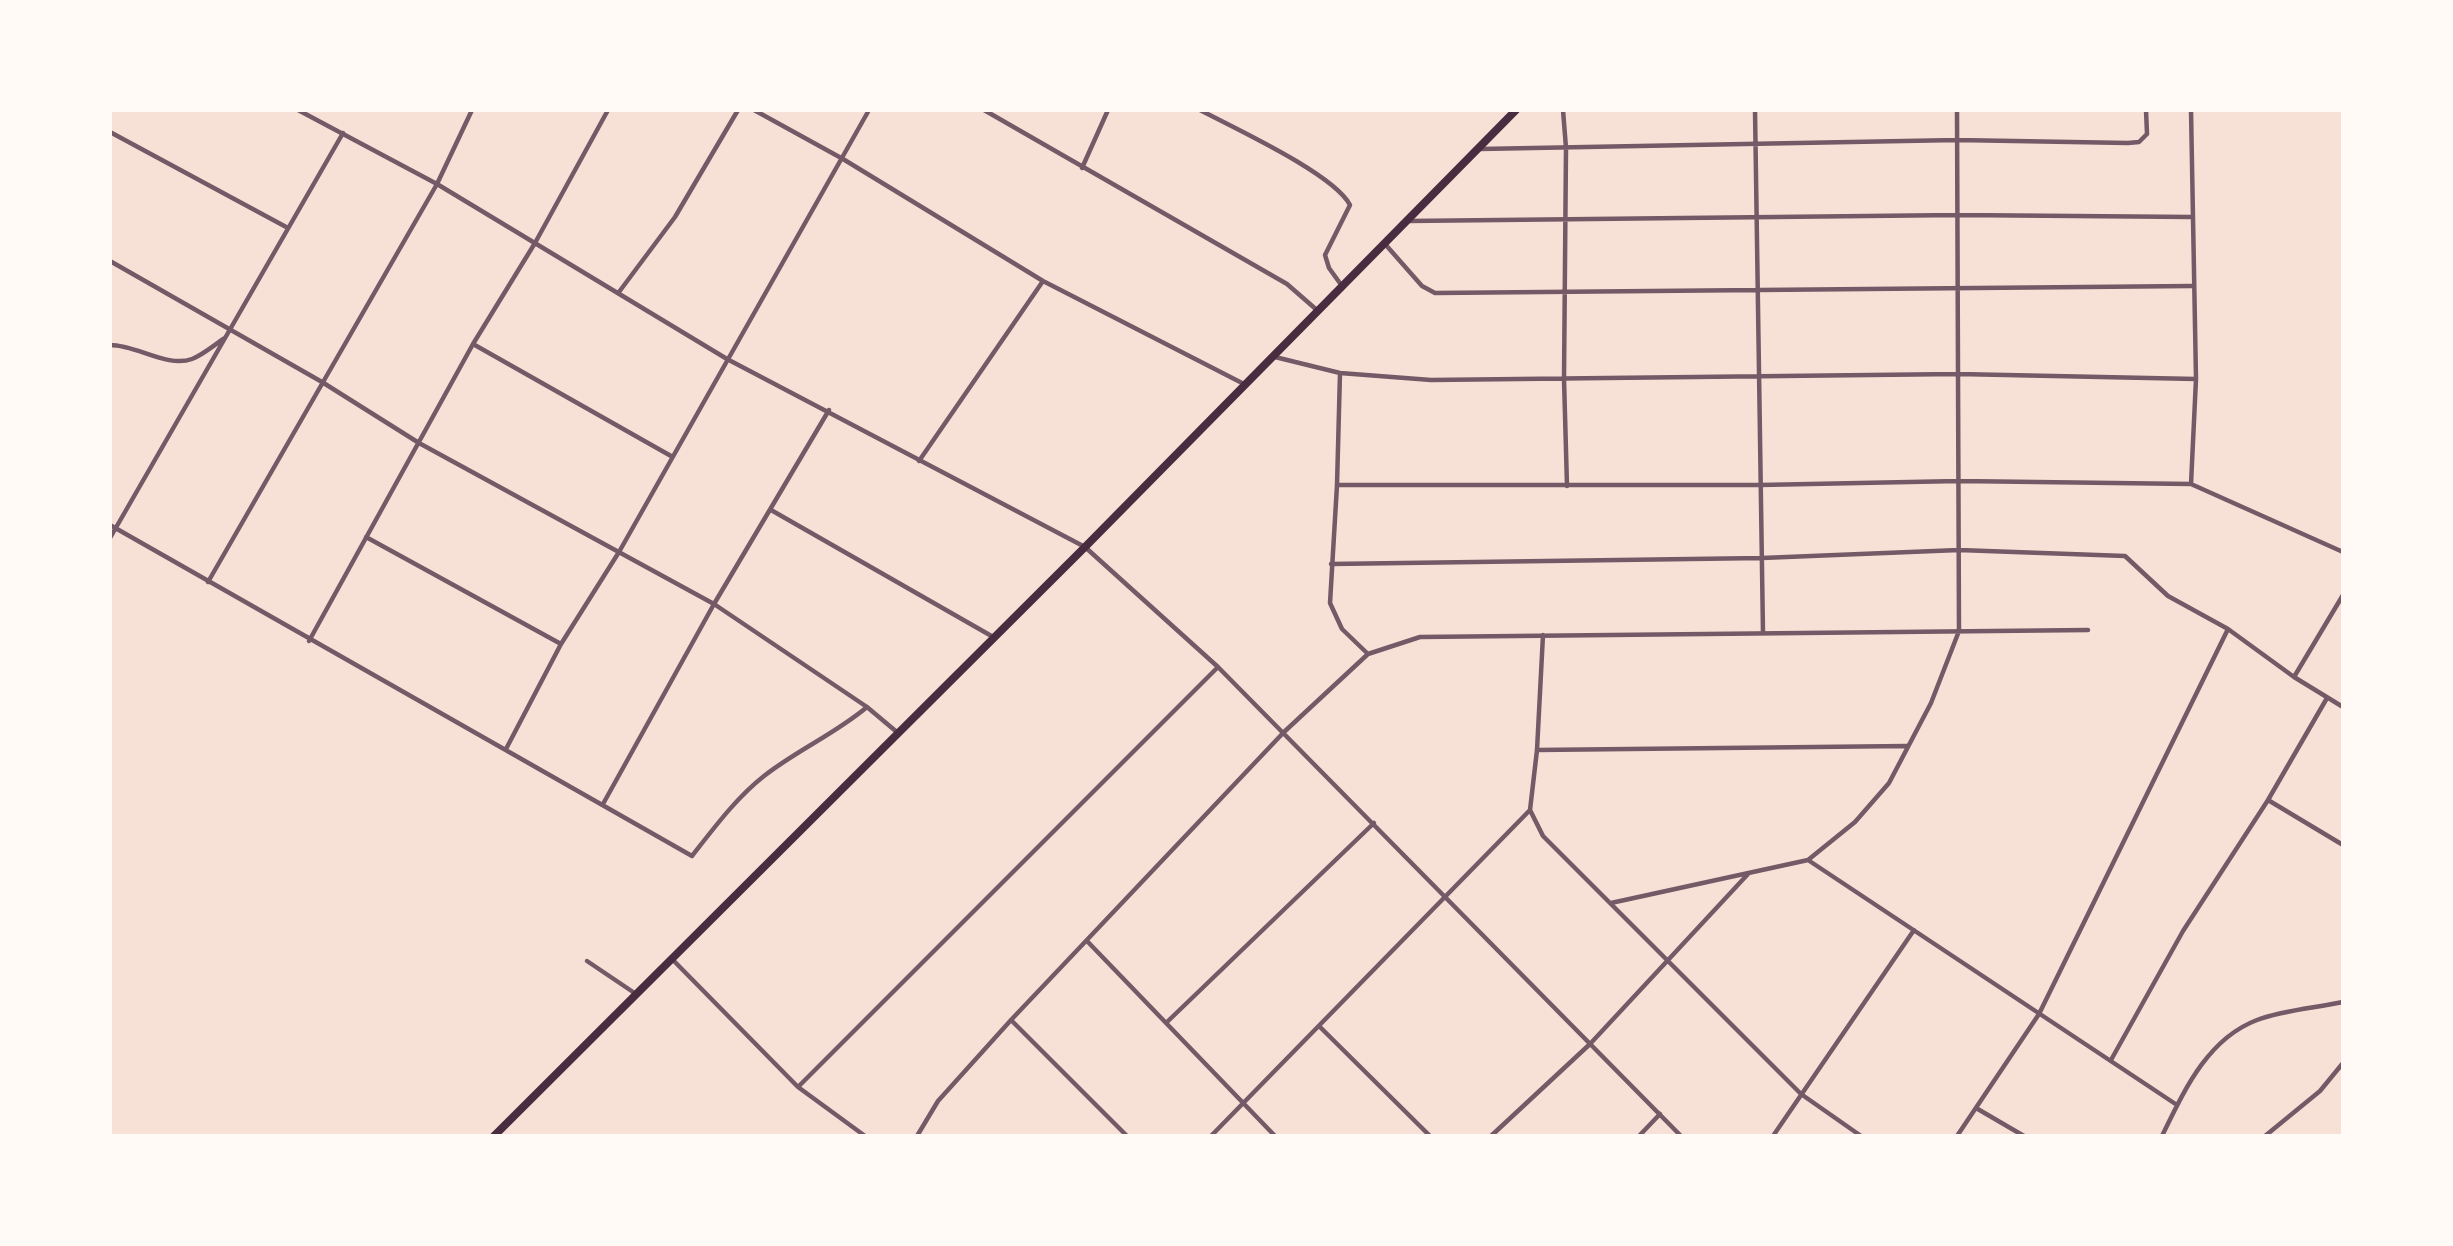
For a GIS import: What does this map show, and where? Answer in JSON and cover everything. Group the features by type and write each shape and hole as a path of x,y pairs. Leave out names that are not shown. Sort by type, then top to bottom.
{"main road":[{"path":"494,1136 1086,547 1516,110"}],"street":[{"path":"298,110 437,184 727,359 829,410 919,461 1086,547 1218,667 1681,1136"},
{"path":"208,582 437,184 472,110"},
{"path":"309,641 473,344 535,243 608,110"},
{"path":"619,292 675,217 738,110"},
{"path":"754,110 843,159 1043,281 1244,384"},
{"path":"506,748 561,644 619,552 869,110"},
{"path":"984,110 1287,284 1319,312"},
{"path":"1082,168 1108,110"},
{"path":"1200,110 1322,178 1344,194 1350,205 1325,255 1329,268 1343,287"},
{"path":"1563,110 1566,148 1564,379 1567,486"},
{"path":"1755,110 1759,218 1763,633"},
{"path":"1611,904 1808,860 1855,822 1889,783 1931,703 1959,631 1957,110"},
{"path":"1480,149 1957,140 2139,142 2147,134 2146,110"},
{"path":"2191,110 2192,286 2196,379 2191,484"},
{"path":"110,132 288,228"},
{"path":"110,538 113,527 343,133"},
{"path":"1408,220 1958,215 2191,217"},
{"path":"1384,243 1422,286 1435,293 2192,286"},
{"path":"110,261 322,382 419,443 714,604 867,707 898,733"},
{"path":"919,461 1043,281"},
{"path":"110,345 129,347 181,362 195,358 226,337"},
{"path":"473,344 671,456"},
{"path":"1274,356 1340,373 1431,380 1958,374 2196,379"},
{"path":"1340,373 1330,603 1342,629 1368,654"},
{"path":"603,804 714,604 829,410"},
{"path":"1337,485 1760,485 1959,481 2191,484 2343,552"},
{"path":"771,510 995,638"},
{"path":"113,527 309,641 506,748 692,856 722,818 763,777 850,721 867,707"},
{"path":"366,537 561,644"},
{"path":"1331,564 1762,558 1959,550 2125,556 2168,596 2228,629 2294,677 2343,707"},
{"path":"2294,677 2343,595"},
{"path":"1957,1136 2039,1014 2228,629"},
{"path":"916,1136 938,1101 1011,1020 1284,733 1368,654 1420,637 2088,630"},
{"path":"1543,635 1537,750 1530,810 1544,836 1801,1094 1861,1136"},
{"path":"798,1087 1218,667"},
{"path":"2111,1060 2183,931 2268,800 2327,698"},
{"path":"1537,750 1908,746"},
{"path":"2268,800 2343,845"},
{"path":"1211,1136 1320,1026 1443,895 1530,810"},
{"path":"1166,1023 1374,823"},
{"path":"1808,860 2177,1105"},
{"path":"1491,1136 1590,1044 1748,874"},
{"path":"1773,1136 1914,930"},
{"path":"1087,941 1275,1136"},
{"path":"672,959 798,1087 865,1136"},
{"path":"587,961 636,995"},
{"path":"2162,1136 2196,1071 2222,1042 2256,1020 2343,1002"},
{"path":"1011,1020 1127,1136"},
{"path":"1320,1026 1430,1136"},
{"path":"2265,1136 2320,1091 2343,1063"},
{"path":"1976,1108 2024,1136"},
{"path":"1639,1136 1660,1114"}]}
